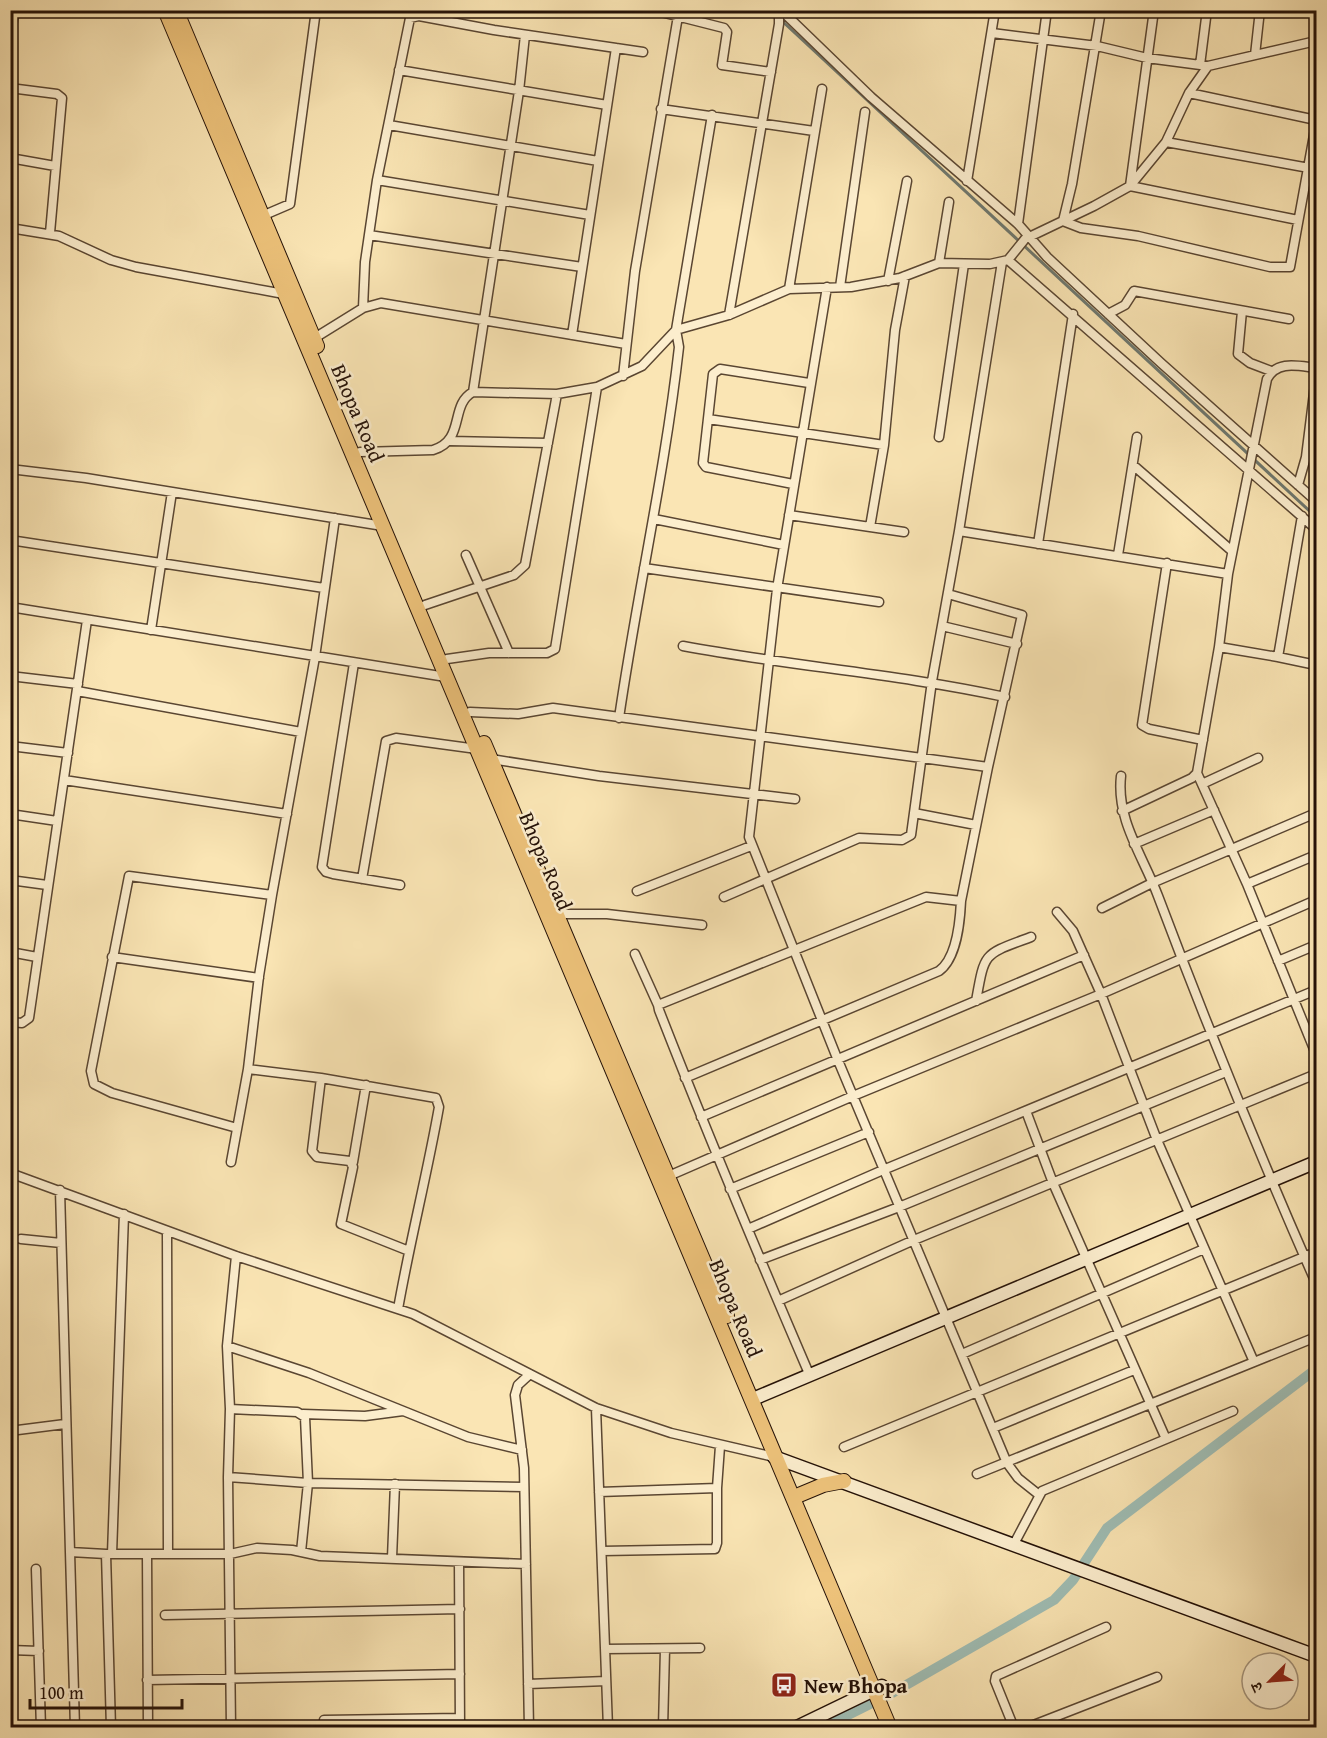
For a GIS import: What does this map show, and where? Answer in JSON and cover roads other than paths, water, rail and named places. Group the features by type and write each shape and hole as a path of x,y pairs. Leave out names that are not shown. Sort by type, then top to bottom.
{"main road":[{"name":"Bhopa Road","path":"165,10 284,294 425,605 491,759 557,914 663,1178"},
{"name":"Bhopa Road","path":"176,10 314,339 383,526 446,677 663,1178 756,1398 778,1458 879,1690"},
{"path":"756,1398 1317,1162"},
{"name":"Bhopa Road","path":"778,1458 799,1495 879,1690 890,1728"},
{"path":"778,1458 1317,1656"},
{"path":"799,1495 823,1485 844,1481"},
{"path":"795,1728 879,1690"},
{"name":"Bhopa Road","path":"886,1708 900,1728"}],"street":[{"path":"10,47 14,10"},
{"path":"262,216 290,204 316,10"},
{"path":"653,10 678,14 726,30 723,65 771,72"},
{"path":"967,181 994,10"},
{"path":"1018,224 1047,10"},
{"path":"1063,221 1097,46 1101,10"},
{"path":"1130,186 1154,10"},
{"path":"724,897 859,838 906,840 911,835 932,681 1005,261 1027,238 1130,186 1166,142 1204,65 1207,10"},
{"path":"1255,55 1260,10"},
{"path":"623,376 635,271 678,14"},
{"path":"729,315 763,123 779,15"},
{"path":"779,15 1018,224 1027,238 1253,451 1317,501"},
{"path":"363,308 364,262 377,180 390,125 408,22 414,17 643,52"},
{"path":"992,33 1097,46 1147,58 1204,65 1317,41"},
{"path":"450,441 464,400 473,392 511,147 525,35"},
{"path":"572,335 616,48"},
{"path":"399,70 607,105"},
{"path":"10,88 57,94 62,98 50,233"},
{"path":"789,289 822,89"},
{"path":"1063,221 1081,228 1138,236 1270,267 1288,268 1293,262 1317,122 1189,93"},
{"path":"661,109 814,131"},
{"path":"840,287 865,112"},
{"path":"620,718 654,519 679,347 676,330 712,115"},
{"path":"390,125 598,161"},
{"path":"1166,142 1309,168"},
{"path":"10,158 55,166"},
{"path":"377,180 590,215"},
{"path":"888,281 907,182"},
{"path":"1130,186 1299,220"},
{"path":"939,263 949,202"},
{"path":"10,228 50,233 111,260 128,265 284,294"},
{"path":"369,235 582,267"},
{"path":"473,392 557,394 597,387 623,376 651,359 676,330 729,315 789,289 840,287 888,281 939,263 1005,261 1073,314 1317,529"},
{"path":"939,437 964,264"},
{"path":"870,526 884,445 895,330 905,276"},
{"path":"827,287 809,383 777,589 748,827 750,846 898,1207 1007,1463 1018,1478 1038,1494"},
{"path":"1108,314 1125,305 1134,291 1289,319"},
{"path":"314,339 363,308 381,303 626,344"},
{"path":"1242,311 1238,354 1250,363 1271,371 1286,366 1317,368"},
{"path":"1038,544 1073,314"},
{"path":"794,484 706,467 701,458 713,374 717,369 809,383"},
{"path":"1122,811 1192,778 1197,772 1219,647 1227,574 1266,379 1271,371"},
{"path":"1298,485 1315,413 1317,377"},
{"path":"447,659 465,654 547,653 555,649 597,387"},
{"path":"425,605 514,575 525,566 557,394"},
{"path":"708,419 884,445"},
{"path":"1118,555 1137,437"},
{"path":"356,453 433,450 450,441 548,444"},
{"path":"1306,457 1317,458"},
{"path":"1132,465 1232,550"},
{"path":"10,469 383,526"},
{"path":"151,630 172,492"},
{"path":"789,515 904,532"},
{"path":"1278,657 1302,516"},
{"path":"231,1162 249,1069 259,978 315,657 335,518"},
{"path":"654,519 784,545"},
{"path":"959,531 1227,574"},
{"path":"10,540 324,588"},
{"path":"466,555 509,653"},
{"path":"1167,563 1142,724 1149,729 1203,740"},
{"path":"644,568 879,602"},
{"path":"685,1078 913,983 946,966 951,957 988,767 1023,619 1018,612 948,594"},
{"path":"10,607 446,677"},
{"path":"10,1022 22,1023 29,1018 87,620"},
{"path":"942,626 1017,644"},
{"path":"683,646 768,661 932,681 1005,697"},
{"path":"1219,647 1317,664"},
{"path":"354,663 322,867 333,874 400,885"},
{"path":"10,676 301,732"},
{"path":"470,712 518,714 553,708 988,767"},
{"path":"363,879 386,741 396,738 477,749"},
{"path":"10,746 68,753"},
{"path":"1202,784 1258,758"},
{"path":"491,759 795,799"},
{"path":"1197,772 1247,884 1317,1054"},
{"path":"1120,776 1119,794 1122,811 1134,844 1152,883 1240,1104 1317,1283"},
{"path":"64,780 287,814"},
{"path":"1134,844 1214,810"},
{"path":"914,813 976,825"},
{"path":"1102,908 1231,848 1317,813"},
{"path":"10,814 57,821"},
{"path":"638,891 750,846"},
{"path":"1247,884 1317,855"},
{"path":"237,1128 112,1094 94,1084 92,1071 129,876 272,895"},
{"path":"10,880 47,885"},
{"path":"658,1005 926,897 961,901"},
{"path":"663,1178 717,1157 853,1096 1101,994 1317,900"},
{"path":"1057,912 1071,927 1084,955 1157,1140 1254,1362"},
{"path":"557,914 607,914 702,925"},
{"path":"976,1001 985,958 994,951 1031,936"},
{"path":"1278,961 1317,945"},
{"path":"10,952 37,957"},
{"path":"635,954 658,1005 730,1189 810,1376"},
{"path":"701,1117 1084,955"},
{"path":"112,957 259,978"},
{"path":"748,1229 1210,1032 1317,990"},
{"path":"1307,1031 1317,1027"},
{"path":"249,1069 366,1085 432,1097 438,1101 439,1107 423,1197 409,1251 398,1309"},
{"path":"760,1260 898,1207 1227,1072"},
{"path":"778,1301 914,1240 1317,1074"},
{"path":"321,1078 312,1151 317,1157 352,1162"},
{"path":"366,1085 341,1224 409,1251"},
{"path":"1026,1111 1053,1183 1166,1439"},
{"path":"730,1189 869,1132"},
{"path":"10,1173 236,1257 398,1309 596,1408 720,1446 778,1458"},
{"path":"60,1190 64,1424 75,1728"},
{"path":"111,1728 109,1554 124,1214"},
{"path":"167,1231 168,1553"},
{"path":"21,1239 61,1243"},
{"path":"962,1354 1204,1249"},
{"path":"844,1447 1317,1252"},
{"path":"231,1728 228,1477 230,1409 227,1346 236,1257"},
{"path":"977,1474 1149,1402 1317,1337"},
{"path":"227,1346 309,1373 478,1441 522,1450"},
{"path":"993,1428 1134,1370"},
{"path":"530,1374 518,1385 515,1395 524,1487 530,1728"},
{"path":"596,1408 608,1728"},
{"path":"230,1409 365,1416 403,1411"},
{"path":"1014,1544 1038,1494 1233,1411"},
{"path":"301,1552 308,1483 307,1440 303,1414"},
{"path":"10,1431 64,1424"},
{"path":"602,1551 714,1549 717,1543 720,1446"},
{"path":"228,1477 308,1483 524,1487"},
{"path":"392,1558 395,1484"},
{"path":"599,1492 717,1488"},
{"path":"70,1552 230,1554 258,1548 320,1556 526,1564"},
{"path":"147,1554 148,1728"},
{"path":"324,1720 460,1723 459,1562"},
{"path":"36,1569 41,1728"},
{"path":"165,1615 460,1609"},
{"path":"1014,1728 995,1682 996,1676 1106,1627"},
{"path":"605,1649 700,1648"},
{"path":"663,1728 665,1649"},
{"path":"10,1650 39,1651"},
{"path":"147,1680 460,1674"},
{"path":"1026,1728 1157,1677"},
{"path":"528,1684 606,1681"}],"waterway":[{"path":"771,10 777,16"},
{"path":"781,20 1316,517"},
{"path":"822,1728 894,1692 1054,1600 1073,1580 1107,1528 1316,1369"}],"place":[{"name":"New Bhopa","path":"784,1685"}]}
